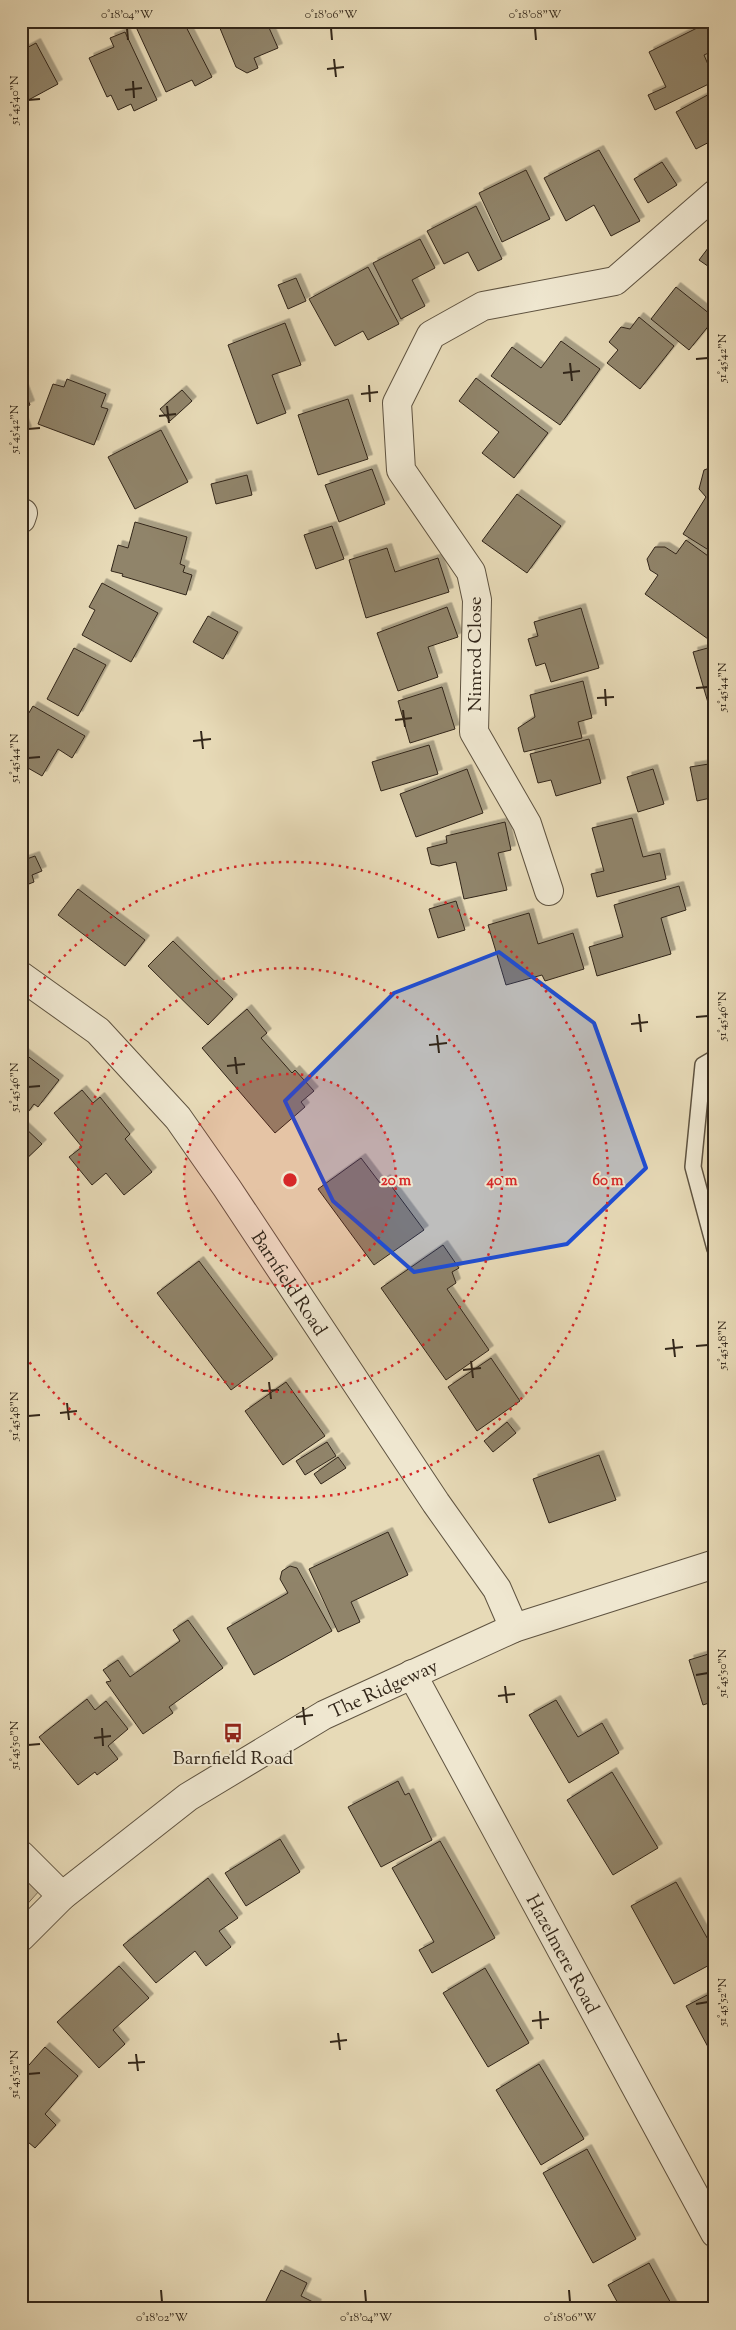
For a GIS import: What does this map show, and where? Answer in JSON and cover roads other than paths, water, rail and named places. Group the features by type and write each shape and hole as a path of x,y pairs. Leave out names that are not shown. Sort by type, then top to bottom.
{"street":[{"name":"Nimrod Close","path":"549,891 527,824 474,732 477,600 471,572 401,470 397,403 432,335 484,306 615,281 715,194"},
{"name":"Barnfield Road","path":"21,976 98,1031 178,1118 227,1188 436,1503 497,1589 514,1628"},
{"name":"The Ridgeway","path":"21,1937 62,1896 188,1797 324,1715 514,1628 715,1564"},
{"name":"Hazelmere Road","path":"412,1674 715,2233"},
{"path":"21,1856 62,1896"}],"lane":[{"path":"715,1058 703,1065 693,1166 715,1249"}],"place":[{"name":"Barnfield Road","path":"233,1733"}]}
